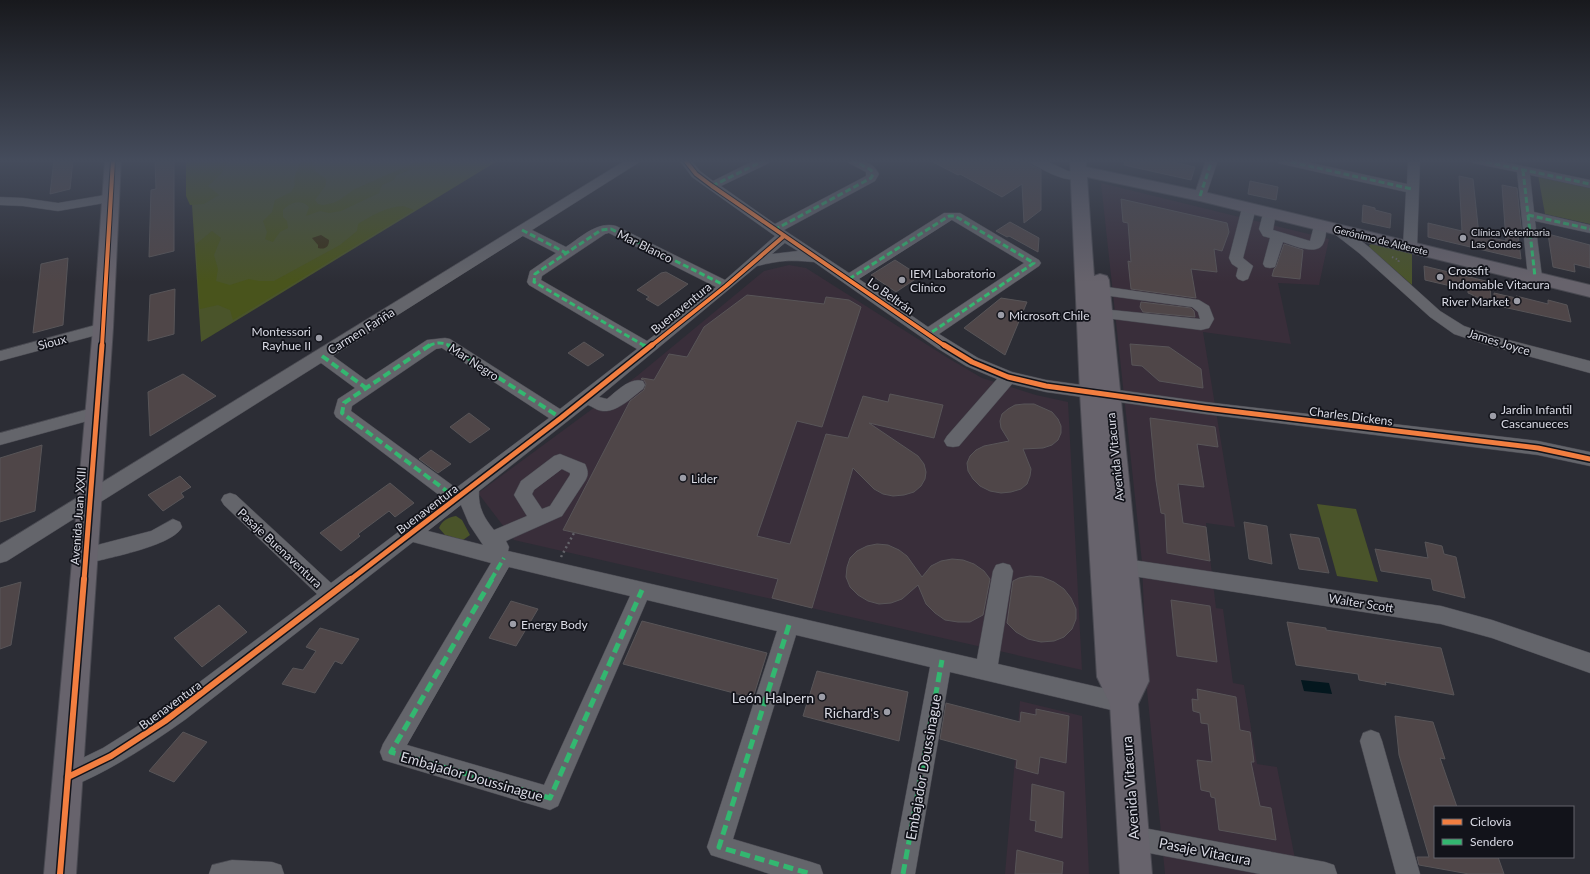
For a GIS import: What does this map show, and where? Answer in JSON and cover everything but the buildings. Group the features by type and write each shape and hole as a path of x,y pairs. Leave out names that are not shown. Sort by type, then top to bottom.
{"main road":[{"name":"Avenida Juan XXIII","path":"60,874 103,328 111,201"},
{"name":"Avenida Vitacura","path":"1086,201 1100,394 1110,677 1124,703 1136,874"},
{"name":"Avenida Vitacura","path":"1088,201 1102,314 1100,394 1126,567 1135,681 1124,703"},
{"name":"Gerónimo de Alderete","path":"1219,201 1337,229 1363,243 1410,247 1590,290"}],"street":[{"path":"0,201 63,206 94,201"},
{"name":"Carmen Fariña","path":"0,555 322,356 569,201"},
{"name":"Lo Beltrán","path":"733,201 942,344 967,359 1008,377 1046,386 1100,394"},
{"path":"779,233 833,201"},
{"path":"1410,247 1412,201"},
{"path":"1526,201 1535,277"},
{"path":"1243,276 1246,266 1237,261 1236,258 1248,208"},
{"path":"1269,213 1266,229 1270,235 1312,246 1317,243 1320,225"},
{"path":"1528,215 1590,229"},
{"name":"Lo Beltrán","path":"849,279 949,216 955,216 1034,263 929,334"},
{"name":"Mar Blanco","path":"648,348 534,282 535,274 601,230 611,229 726,286"},
{"path":"522,230 566,253"},
{"name":"Buenaventura","path":"68,777 111,756 156,728 331,595 561,418 726,286 753,263 779,233"},
{"path":"1270,264 1277,236"},
{"name":"James Joyce","path":"1363,243 1435,314 1459,330 1489,340 1590,367"},
{"path":"753,263 795,254 819,259"},
{"path":"1100,292 1194,303 1201,306 1206,313 1207,320 1201,325 1102,314"},
{"name":"Sioux","path":"0,356 103,328"},
{"name":"Mar Negro","path":"463,493 342,413 344,403 432,344 445,343 561,418"},
{"path":"322,356 366,388"},
{"path":"953,441 1008,377"},
{"path":"586,398 607,405 611,404 637,385"},
{"name":"Charles Dickens","path":"1100,394 1538,448 1590,459"},
{"path":"0,439 96,413"},
{"path":"463,493 484,533 490,540 500,547 545,568"},
{"name":"Pasaje Buenaventura","path":"230,500 331,595"},
{"path":"490,540 538,518"},
{"path":"85,556 156,537 173,527"},
{"path":"410,534 545,568 1124,703"},
{"name":"Embajador Doussinague","path":"504,558 391,752 550,798 642,590"},
{"name":"Walter Scott","path":"1126,567 1447,616 1492,628 1590,663"},
{"path":"986,670 1003,571"},
{"path":"789,624 719,847 811,874"},
{"name":"Embajador Doussinague","path":"903,874 942,660"},
{"path":"1371,741 1408,874"},
{"name":"Pasaje Vitacura","path":"1133,838 1324,874"},
{"path":"220,874 232,872 272,874"}],"path":[{"path":"545,568 574,533"}],"shaded area":[{"path":"1103,201 1173,201 1329,239 1319,285 1278,283 1291,344 1203,332 1235,527 1206,523 1216,608 1223,609 1233,683 1244,685 1257,764 1277,767 1298,874 1165,874 1147,690 1142,562"},
{"path":"789,265 806,268 982,378 1036,395 1068,402 1082,670 514,540 478,493 637,376 764,271"},
{"path":"1020,701 1082,716 1089,874 1005,874"}],"green space":[{"path":"188,201 209,201 204,204 190,205"},
{"path":"192,201 432,201 201,342"},
{"path":"275,201 316,201 318,204 323,205 337,201 363,201 341,211 329,213 320,211 306,216 309,207 306,204 296,202 289,205 283,210 283,217 287,221 288,228 280,232 273,242 265,239 267,232 263,221 272,212"},
{"path":"1543,201 1590,201 1590,224 1545,214"},
{"path":"403,206 414,210 233,320 230,310 218,305 200,309 196,244 212,231 221,238 214,255 218,269 216,281 230,285 249,279 274,281 340,245 357,231 358,224 385,210"},
{"path":"1372,244 1412,253 1412,285 1370,248 1369,245"},
{"path":"1317,504 1356,509 1378,582 1337,576"},
{"path":"456,516 462,520 470,535 463,540 445,535 439,528 446,519"}],"sand":[{"path":"321,235 329,240 327,246 323,249 318,248 318,245 312,238"}],"water":[{"path":"1301,680 1329,683 1332,694 1304,691"}],"marked path":[{"path":"774,230 828,201"},
{"path":"1526,201 1535,277"},
{"path":"1528,215 1590,229"},
{"path":"849,279 949,216 955,216 1034,263 929,334"},
{"path":"648,348 534,282 535,274 601,230 611,229 726,286"},
{"path":"522,230 566,253"},
{"path":"456,498 342,413 344,403 432,344 445,343 561,418"},
{"path":"322,356 366,388"},
{"path":"504,558 391,752 550,798 642,590"},
{"path":"789,625 719,847 811,874"},
{"path":"903,874 942,660"}],"cycle path":[{"path":"60,874 103,328 111,201"},
{"path":"733,201 942,344 972,362 1008,377 1046,386 1205,408 1538,448 1590,459"},
{"path":"68,777 125,748 178,712 561,418 726,286 784,236"}],"place":[{"name":"Clínica Veterinaria Las Condes","path":"1463,238"},
{"name":"Crossfit Indomable Vitacura","path":"1440,277"},
{"name":"IEM Laboratorio Clínico","path":"902,280"},
{"name":"River Market","path":"1517,301"},
{"name":"Microsoft Chile","path":"1001,315"},
{"name":"Montessori Rayhue II","path":"319,338"},
{"name":"Jardin Infantil Cascanueces","path":"1493,416"},
{"name":"Lider","path":"683,478"},
{"name":"Energy Body","path":"513,624"},
{"name":"León Halpern","path":"822,697"},
{"name":"Richard's","path":"887,712"}]}
